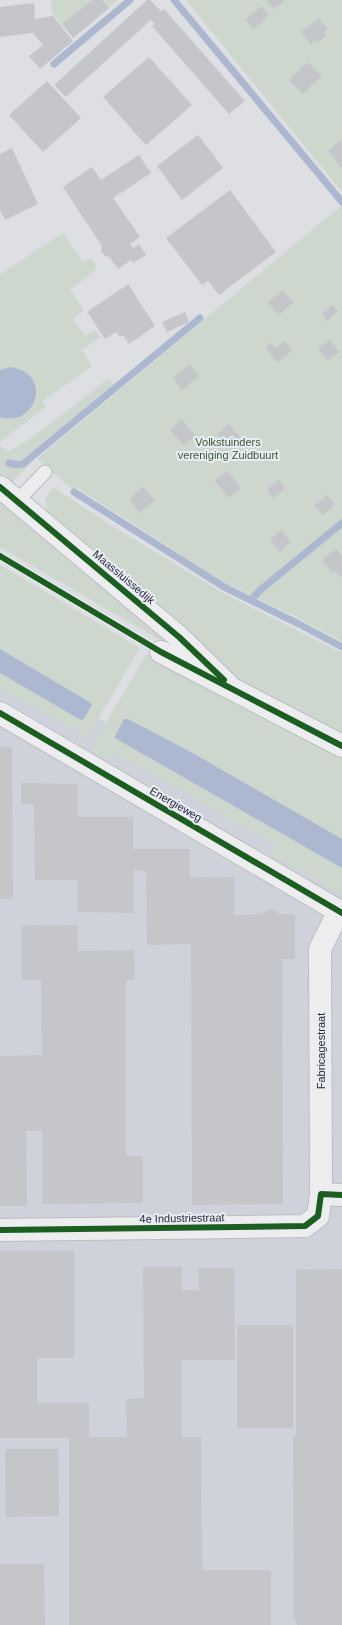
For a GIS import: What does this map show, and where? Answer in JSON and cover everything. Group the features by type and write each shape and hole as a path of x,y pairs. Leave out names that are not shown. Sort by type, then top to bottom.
{"street":[{"name":"Maassluissedijk","path":"0,486 179,637 231,688"},
{"name":"Maassluissedijk","path":"161,652 342,746"},
{"name":"Energieweg","path":"0,713 341,912"},
{"name":"Fabricagestraat","path":"332,1194 320,949 341,912"},
{"name":"4e Industriestraat","path":"0,1230 305,1226 318,1216 332,1194"}],"lane":[{"path":"18,500 45,472"}],"shaded area":[{"path":"0,675 127,731 342,852 342,1625 0,1625"}],"green space":[{"path":"51,0 118,0 73,38 52,13"},
{"path":"186,0 342,0 342,192"},
{"name":"Volkstuinders vereniging Zuidbuurt","path":"342,205 342,642 293,615 224,583 77,488 72,489 37,459"},
{"path":"63,233 83,262 91,258 97,267 93,272 70,290 84,310 73,319 85,336 95,330 100,337 82,350 92,366 43,401 46,407 0,442 0,274"},
{"path":"108,379 115,386 95,400 23,459 9,452 35,435"},
{"path":"0,446 15,456 32,462 10,485 0,475"},
{"path":"53,487 112,526 221,592 342,653 342,735 231,676 47,513 46,498"},
{"path":"0,498 179,644 175,649 0,547"},
{"path":"0,565 140,648 82,746 80,744 84,736 0,688 0,673 81,720 92,705 0,649"},
{"path":"149,654 342,756 342,839 191,752 128,719 115,738 342,868 342,895 271,855 276,845 113,753 108,761 90,750 146,655"}],"water":[{"path":"11,367 23,371 31,377 35,385 36,394 34,403 29,410 21,416 12,418 0,417 0,370"},
{"path":"0,649 91,703 92,705 84,719 81,720 0,673"},
{"path":"124,719 128,719 191,752 342,839 342,868 115,738"}],"building":[{"path":"93,0 102,0 109,8 73,38 62,24"},
{"path":"147,0 150,0 161,11 164,9 245,101 229,114 152,26 155,24 151,20 66,97 54,85"},
{"path":"266,0 285,0 274,9"},
{"path":"34,3 35,19 53,16 73,41 40,69 29,56 43,45 33,33 0,37 0,7"},
{"path":"261,6 269,15 254,29 245,20"},
{"path":"319,18 328,29 324,33 326,36 318,42 316,40 311,44 301,32"},
{"path":"149,57 192,105 146,145 103,97"},
{"path":"308,62 322,76 303,94 289,80"},
{"path":"47,81 81,118 43,152 9,115"},
{"path":"198,135 223,168 182,200 157,166"},
{"path":"340,140 342,143 342,168 328,151"},
{"path":"12,148 38,204 5,220 0,210 0,154"},
{"path":"139,155 151,173 113,198 140,237 130,244 133,248 139,244 146,255 133,263 131,260 118,269 110,258 104,255 101,251 102,246 63,187 92,167 101,180"},
{"path":"230,190 276,252 219,295 208,281 202,285 166,238"},
{"path":"128,284 155,326 129,344 123,335 120,337 116,332 105,339 87,312"},
{"path":"282,290 294,302 279,315 268,303"},
{"path":"332,305 338,311 327,321 322,314"},
{"path":"185,312 189,322 167,332 162,322"},
{"path":"329,339 339,351 328,361 318,349"},
{"path":"284,341 292,350 278,363 265,348 271,343 275,348"},
{"path":"190,364 199,376 182,390 173,378"},
{"path":"181,419 195,435 184,446 170,430"},
{"path":"229,424 243,440 231,450 217,434"},
{"path":"227,471 241,488 229,498 215,481"},
{"path":"279,480 285,488 273,498 267,490"},
{"path":"143,487 155,500 140,513 129,500"},
{"path":"327,495 335,504 323,515 314,506"},
{"path":"281,530 291,542 280,552 270,540"},
{"path":"336,549 342,556 342,576 340,577 335,571 333,573 322,560"},
{"path":"0,747 12,747 13,899 0,899"},
{"path":"21,783 78,784 78,817 133,817 133,849 190,849 190,878 234,877 234,915 264,914 268,910 275,910 279,914 295,914 295,959 282,959 283,1204 192,1205 191,944 147,945 146,871 134,870 134,913 78,912 78,880 35,880 34,804 21,804"},
{"path":"78,925 78,951 134,950 135,980 126,980 126,1156 143,1156 143,1203 42,1204 42,1131 26,1131 27,1206 0,1206 0,1056 42,1055 41,980 22,980 22,926"},
{"path":"0,1251 74,1251 74,1358 37,1358 37,1403 89,1403 89,1437 127,1437 126,1399 144,1398 143,1267 182,1267 182,1290 199,1290 198,1268 234,1268 235,1360 182,1360 182,1437 201,1437 202,1570 271,1570 271,1625 69,1625 69,1438 0,1438"},
{"path":"342,1269 342,1625 297,1625 294,1617 293,1436 296,1436 296,1270"},
{"path":"237,1325 293,1325 293,1428 237,1428"},
{"path":"5,1449 58,1449 59,1516 6,1517"},
{"path":"0,1564 44,1564 45,1625 0,1625"}],"waterway":[{"path":"54,64 130,0"},
{"path":"174,0 342,202"},
{"path":"9,463 17,465 23,464 200,318"},
{"path":"74,492 224,587 342,647"},
{"path":"251,600 259,591 342,523"}],"cycle path":[{"path":"0,487 179,637 224,680"},
{"path":"0,556 161,652 342,746"},
{"path":"0,713 342,913"},
{"path":"0,1230 305,1226 318,1216 321,1194 342,1195"}]}
